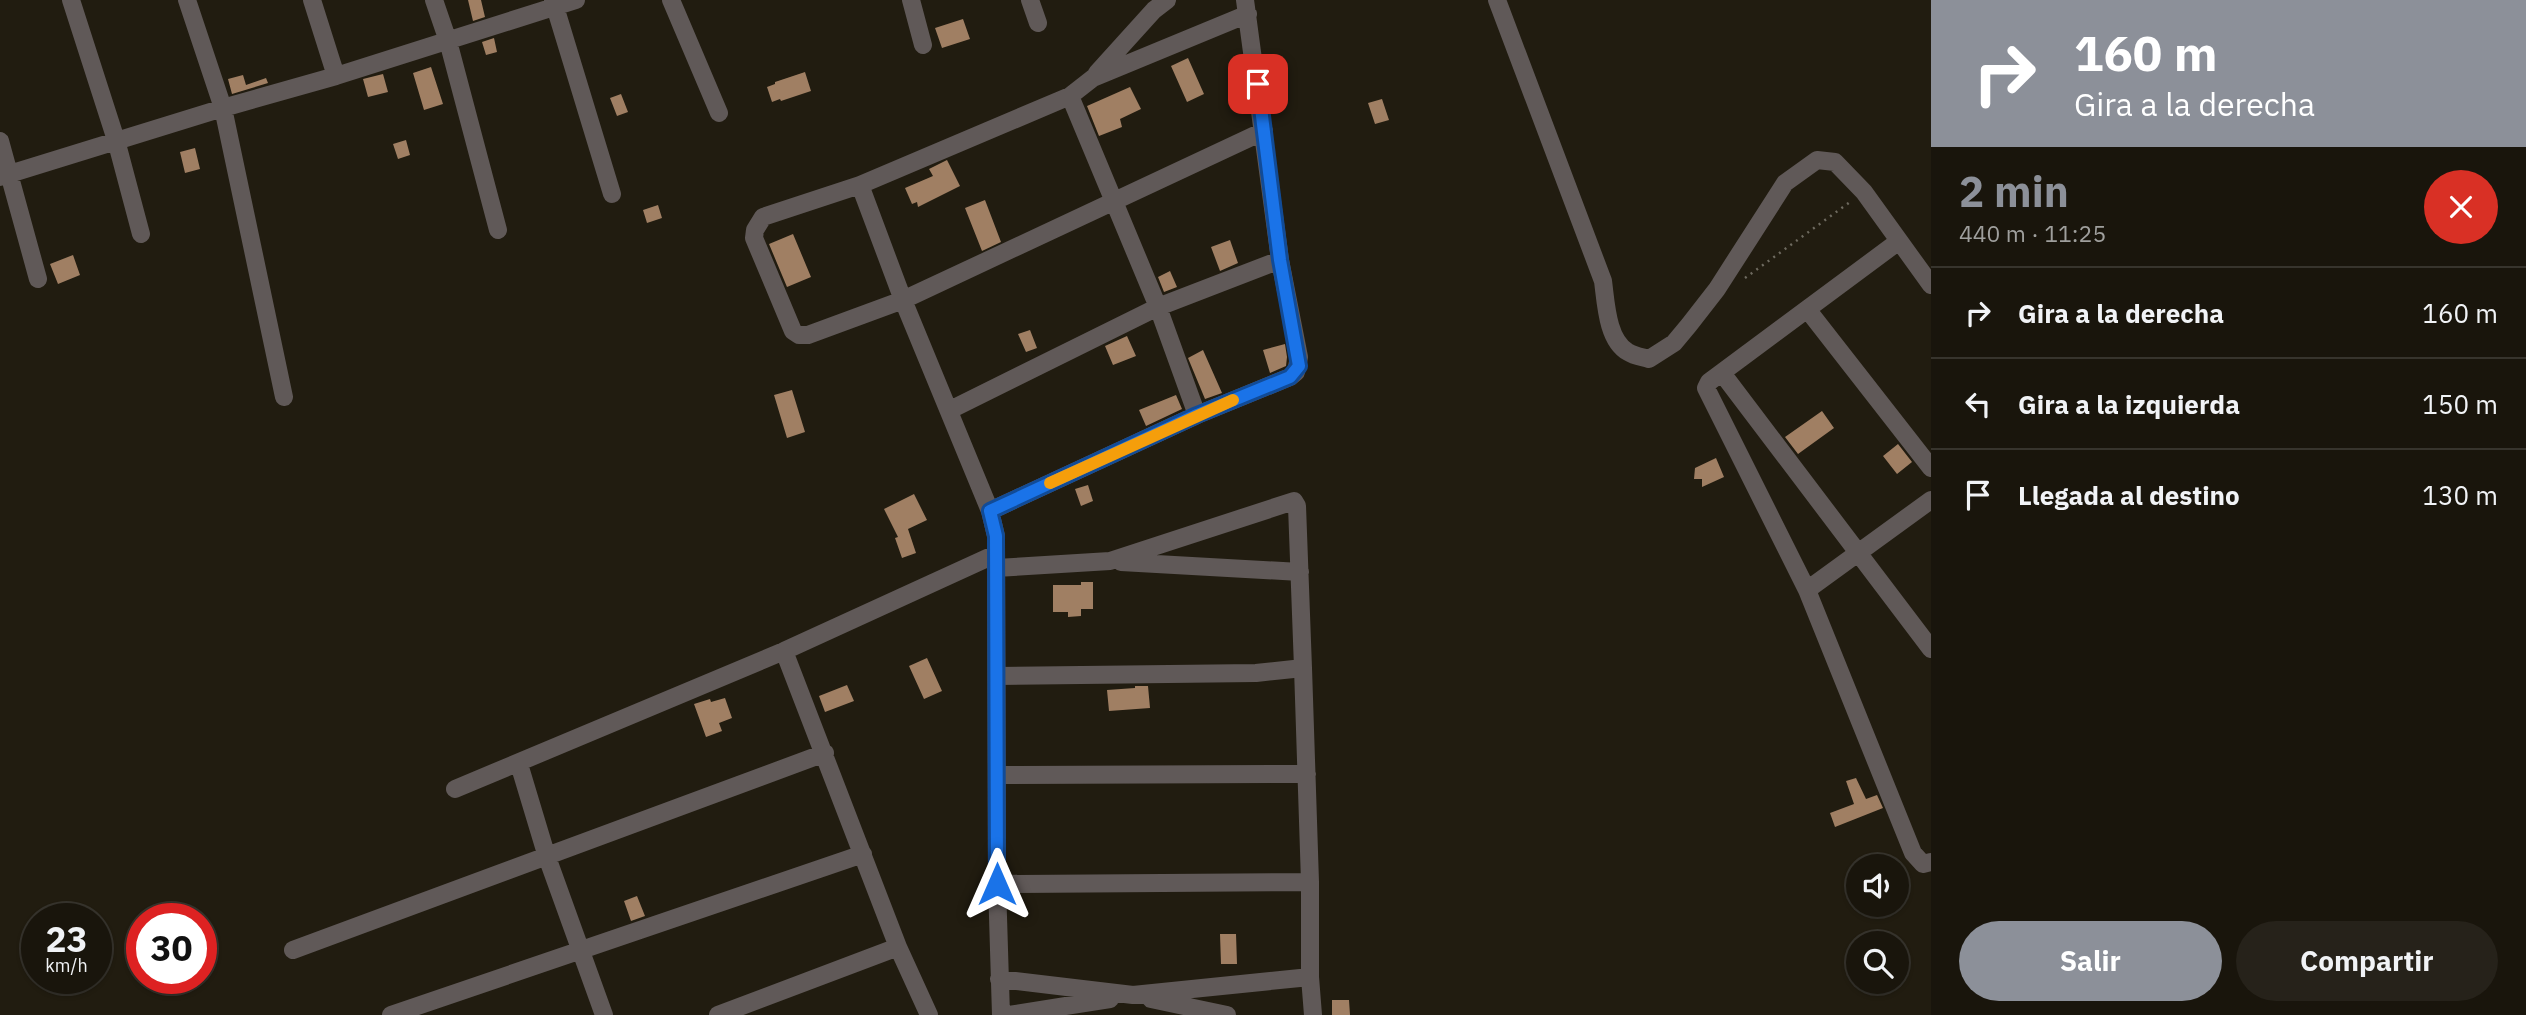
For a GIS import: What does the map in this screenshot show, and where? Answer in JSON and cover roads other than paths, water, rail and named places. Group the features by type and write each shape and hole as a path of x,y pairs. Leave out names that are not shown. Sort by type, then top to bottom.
{"street":[{"path":"71,0 116,140 141,234"},
{"path":"187,0 223,108 284,397"},
{"path":"312,0 336,76"},
{"path":"434,0 448,41 498,230"},
{"path":"5,176 448,41 554,3 576,0"},
{"path":"671,0 719,113"},
{"path":"911,0 923,46"},
{"path":"1030,0 1038,23"},
{"path":"1497,0 1603,281 1609,318 1617,343 1629,353 1649,359 1674,343 1717,289 1785,183 1817,160 1835,162 1864,192 1931,285"},
{"path":"554,3 612,194"},
{"path":"1157,3 1093,78 1070,96 860,185 763,217 755,230 754,238 793,331 799,335 808,335 903,300 1264,131"},
{"path":"990,511 1296,372 1299,357 1280,260 1247,7 1093,78"},
{"path":"1070,96 1158,307 1197,415"},
{"path":"0,141 5,176 38,279"},
{"path":"860,185 903,300 990,511 996,536 997,884 1001,1015"},
{"path":"1899,241 1722,373 1706,388 1807,590 1913,853 1923,864 1931,862"},
{"path":"950,410 1158,307 1280,260"},
{"path":"1807,309 1931,468"},
{"path":"1722,373 1931,649"},
{"path":"1807,590 1931,500"},
{"path":"1110,561 1290,501 1297,506 1313,1015"},
{"path":"455,789 996,561 1110,561 1300,572"},
{"path":"784,651 898,947 929,1015"},
{"path":"997,676 1256,673 1303,668"},
{"path":"293,950 825,753"},
{"path":"519,764 579,952 604,1015"},
{"path":"997,775 1307,774"},
{"path":"391,1015 863,854"},
{"path":"997,884 1310,882"},
{"path":"718,1015 898,947"},
{"path":"1017,1014 1133,995 1310,977"},
{"path":"999,979 1133,995 1227,1015"}]}
